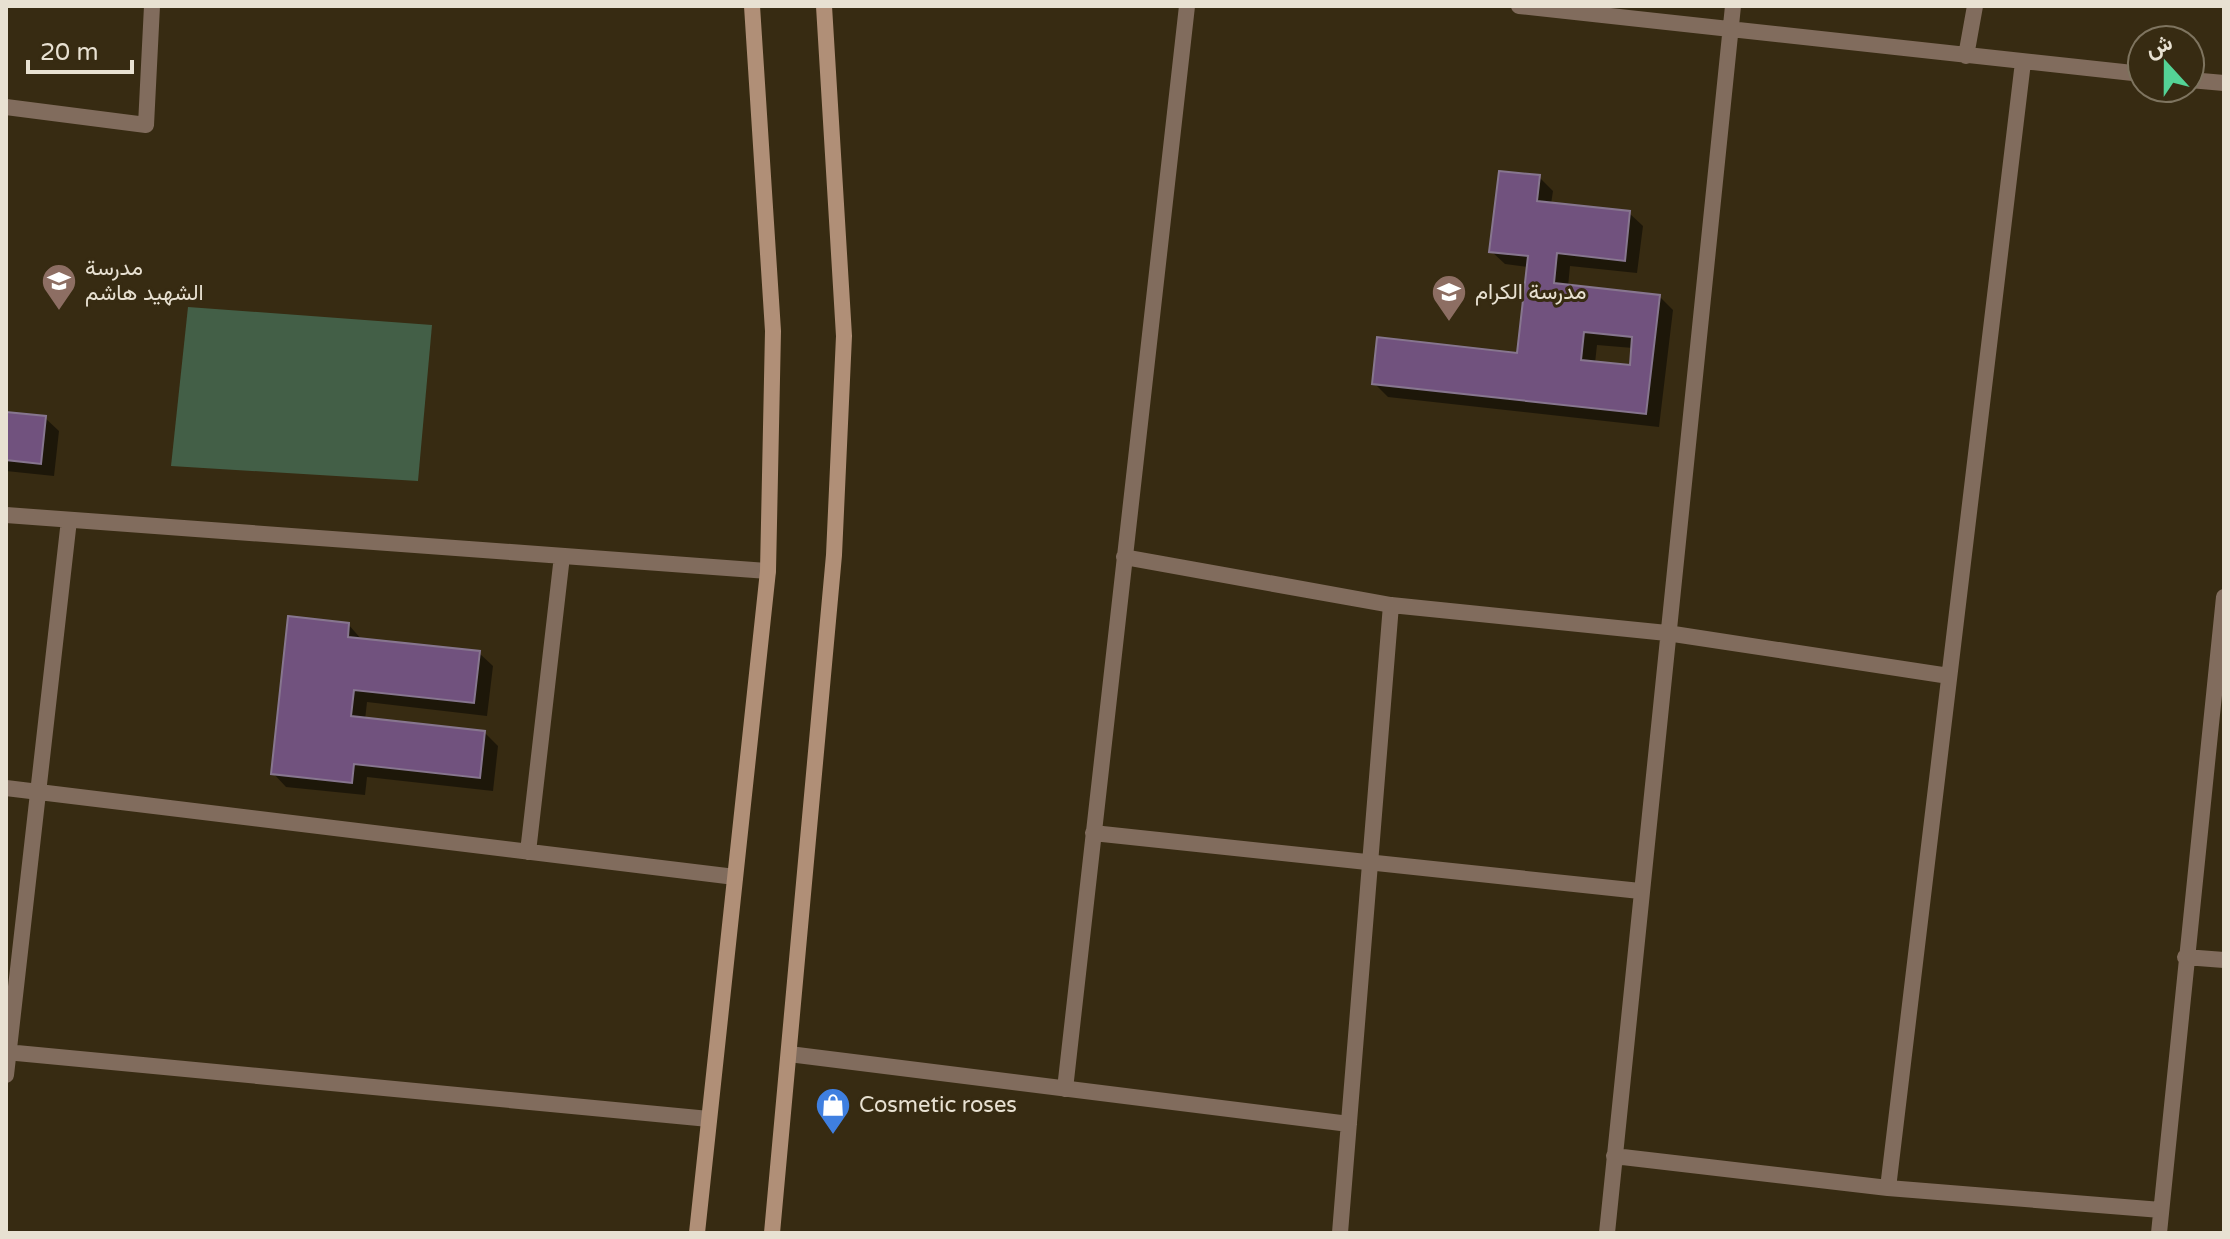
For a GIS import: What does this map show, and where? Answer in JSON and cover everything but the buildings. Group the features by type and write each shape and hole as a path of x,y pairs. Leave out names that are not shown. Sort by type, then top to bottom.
{"main road":[{"path":"697,1233 768,571 773,331 752,6"},
{"path":"772,1233 834,555 844,336 824,6"}],"street":[{"path":"6,107 146,125 152,6"},
{"path":"1065,1089 1187,6"},
{"path":"1519,6 2126,72"},
{"path":"1607,1233 1667,633 1733,31 1733,6"},
{"path":"1966,56 1975,6"},
{"path":"1888,1188 2023,62"},
{"path":"6,515 768,571"},
{"path":"6,1075 69,520"},
{"path":"528,852 562,556"},
{"path":"1124,557 1391,605 1667,633 1949,676"},
{"path":"2159,1233 2224,597"},
{"path":"1340,1233 1391,605"},
{"path":"6,788 735,877"},
{"path":"1093,833 1640,891"},
{"path":"2185,957 2224,960"},
{"path":"7,1052 709,1119"},
{"path":"789,1054 1349,1124"},
{"path":"1614,1156 1888,1188 2161,1210"}],"green space":[{"path":"188,307 432,325 418,481 171,466"}],"place":[{"name":"مدرسة الشهيد هاشم","path":"59,312"},
{"name":"مدرسة الكرام","path":"1449,323"},
{"name":"Cosmetic roses","path":"833,1136"}]}
